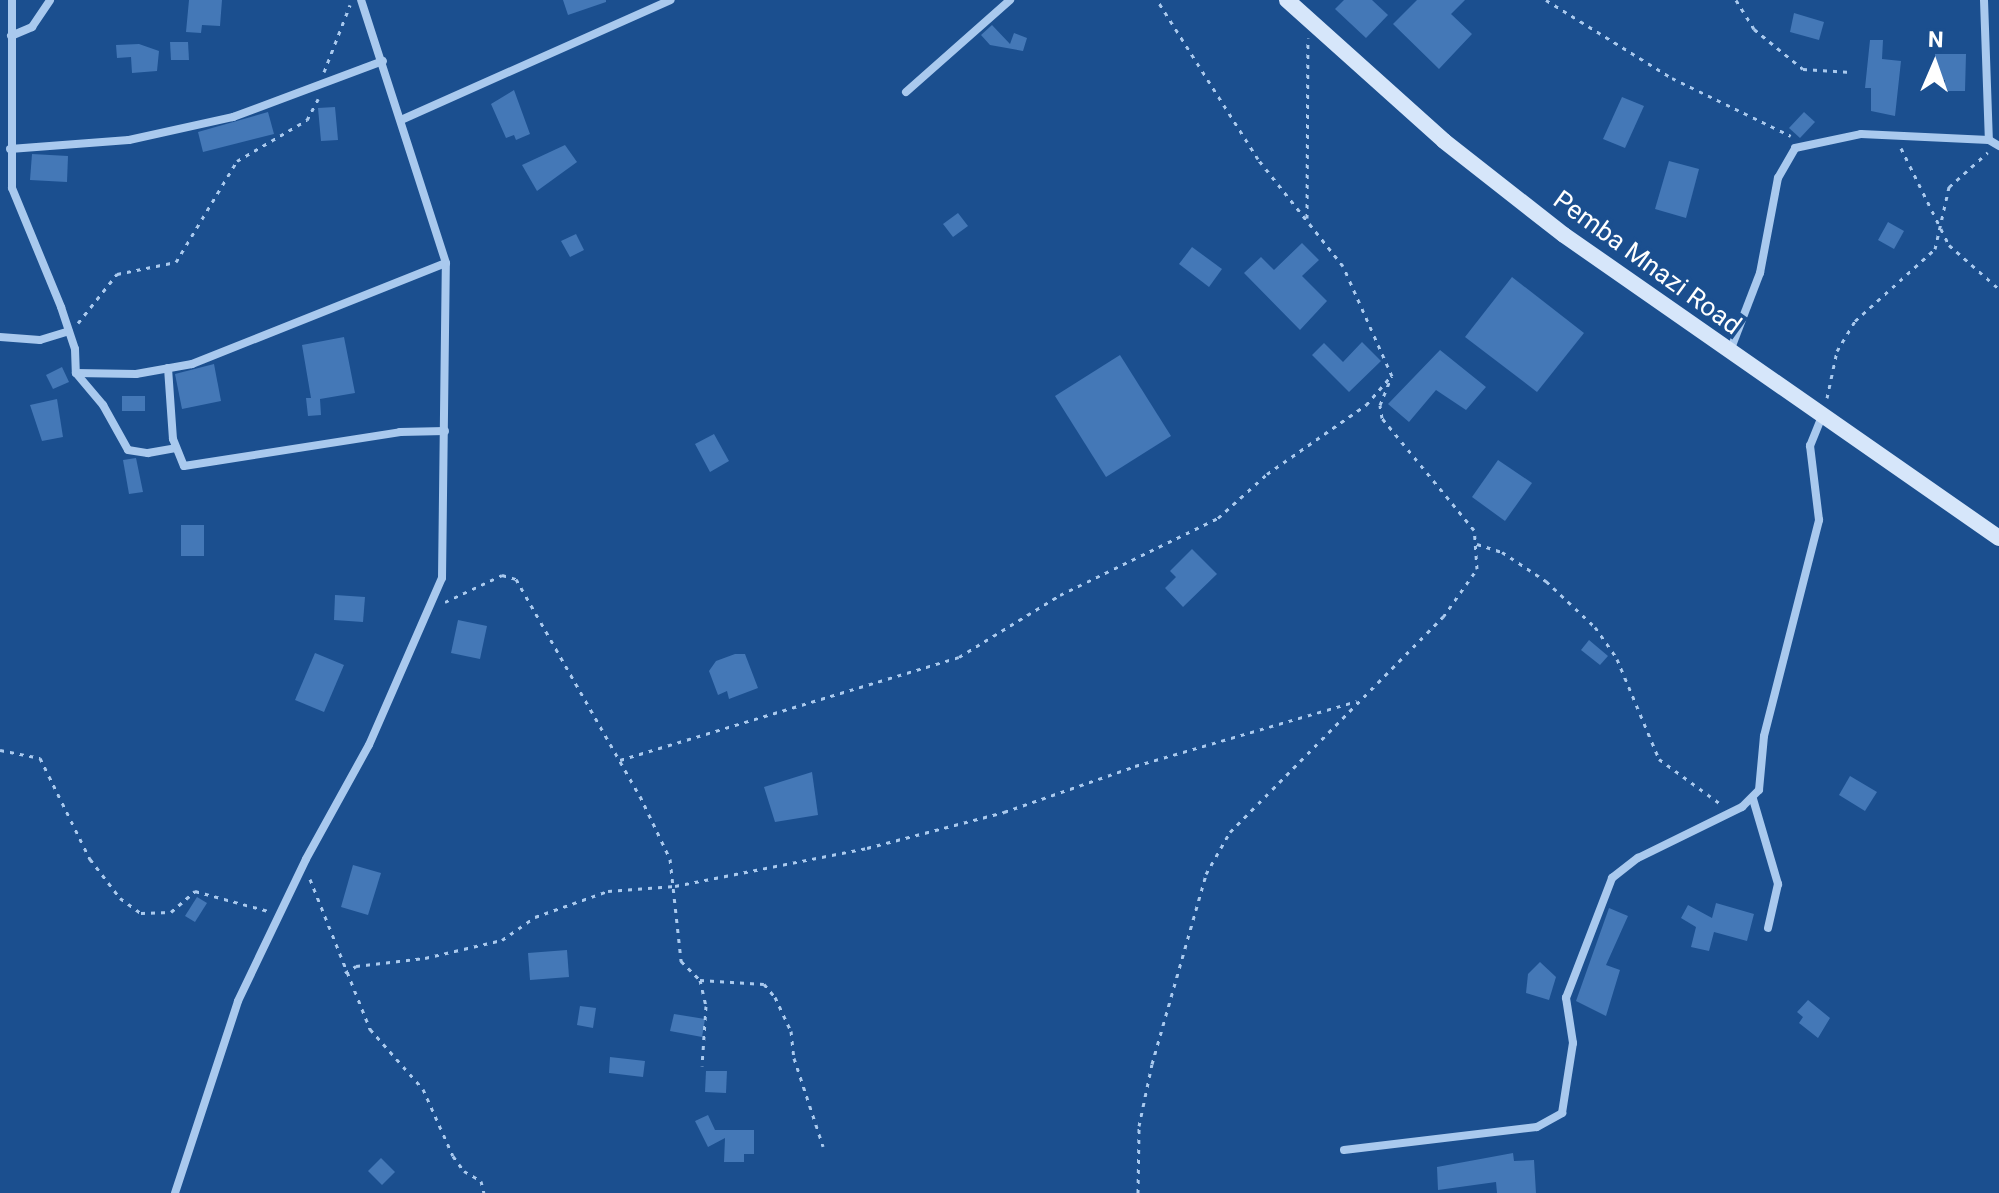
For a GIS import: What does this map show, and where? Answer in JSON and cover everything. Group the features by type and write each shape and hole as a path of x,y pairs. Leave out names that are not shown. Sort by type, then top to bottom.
{"main road":[{"name":"Pemba Mnazi Road","path":"1287,0 1444,141 1729,353 1824,413 1999,538"}],"street":[{"path":"12,0 10,149 15,195 70,334 76,373 103,405 128,450 148,453 176,448"},
{"path":"11,36 32,27 50,0"},
{"path":"175,1193 238,1001 305,860 369,745 431,610 442,578 446,263 361,0"},
{"path":"401,120 670,0"},
{"path":"906,92 1010,0"},
{"path":"1729,353 1760,273 1778,178 1786,160 1806,142 1861,134 1994,143 1984,0"},
{"path":"10,149 129,140 233,117 383,61"},
{"path":"76,373 168,368 226,353 446,263"},
{"path":"0,337 40,340 70,334"},
{"path":"168,368 176,448 184,466 400,432 445,431"},
{"path":"1768,928 1778,884 1753,799 1819,520 1810,446 1824,413"},
{"path":"1344,1150 1514,1131 1557,1119 1565,1107 1572,1062 1566,998 1607,887 1638,858 1753,799"}],"path":[{"path":"70,334 117,274 176,262 237,161 307,120 352,0"},
{"path":"1138,1193 1139,1126 1152,1064 1206,874 1230,832 1466,589 1477,569 1474,530 1382,418 1380,405 1392,376 1354,287 1307,218 1258,159 1157,0"},
{"path":"1546,0 1672,78 1806,142"},
{"path":"1736,0 1754,29 1803,69 1851,72"},
{"path":"1307,218 1308,20"},
{"path":"1896,138 1959,257 1999,289"},
{"path":"1824,413 1837,351 1855,321 1881,292 1922,263 1935,249 1942,229 1949,187 1994,143"},
{"path":"620,760 959,657 1026,614 1218,518 1267,474 1366,405 1392,376"},
{"path":"1477,544 1502,552 1546,581 1595,627 1617,659 1659,759 1732,812"},
{"path":"431,610 502,575 516,579 620,760 670,859 675,886 679,953 700,980 708,1022 702,1066"},
{"path":"345,973 356,966 425,958 502,940 535,917 594,895 639,886 675,886 867,848 1004,812 1135,766 1359,701"},
{"path":"0,750 40,758 90,859 120,898 141,913 171,912 195,891 279,914"},
{"path":"305,860 345,973 375,1038 423,1089 453,1156 464,1171 481,1181 484,1193"},
{"path":"700,980 764,984 775,997 791,1031 794,1058 823,1146"}],"building":[{"path":"189,0 222,0 220,26 202,25 201,33 186,32"},
{"path":"563,0 606,0 606,2 568,15"},
{"path":"1344,0 1372,0 1388,15 1366,38 1335,9"},
{"path":"1417,0 1465,0 1451,14 1472,34 1439,69 1393,24"},
{"path":"1794,13 1824,22 1819,40 1790,32"},
{"path":"992,25 1010,44 1014,33 1027,38 1023,51 990,45 981,35"},
{"path":"1870,40 1883,40 1882,59 1901,61 1895,116 1871,111 1871,88 1865,88"},
{"path":"170,42 188,42 189,60 171,60"},
{"path":"139,44 159,51 157,71 132,73 131,57 117,58 116,45"},
{"path":"1935,54 1966,54 1965,91 1945,91 1945,80 1935,80"},
{"path":"514,90 530,134 516,140 514,135 506,138 491,104"},
{"path":"1622,97 1644,106 1625,148 1603,139"},
{"path":"335,107 338,140 321,141 318,108"},
{"path":"268,112 274,134 203,152 198,132"},
{"path":"1804,112 1815,122 1800,138 1789,128"},
{"path":"565,145 577,162 537,191 522,165"},
{"path":"32,154 68,156 67,182 30,180"},
{"path":"1669,161 1699,169 1686,218 1655,209"},
{"path":"958,213 968,226 953,237 943,224"},
{"path":"1888,222 1904,231 1894,249 1878,240"},
{"path":"576,234 584,250 570,257 561,241"},
{"path":"1302,243 1319,260 1302,276 1327,301 1300,330 1244,273 1261,257 1274,270"},
{"path":"1192,247 1222,269 1209,287 1179,264"},
{"path":"1512,277 1584,333 1537,392 1465,337"},
{"path":"344,337 355,393 320,399 321,415 308,416 306,398 311,398 302,345"},
{"path":"1362,342 1381,361 1349,392 1312,355 1324,343 1343,362"},
{"path":"1440,350 1486,387 1466,410 1436,390 1409,422 1388,404"},
{"path":"1120,355 1171,436 1106,477 1055,396"},
{"path":"214,364 221,401 182,409 175,374"},
{"path":"62,367 69,382 53,389 46,375"},
{"path":"122,396 145,396 145,411 122,411"},
{"path":"57,399 63,437 42,441 30,405"},
{"path":"714,434 729,461 710,472 695,444"},
{"path":"136,458 143,492 129,494 123,460"},
{"path":"1498,460 1532,483 1505,521 1472,497"},
{"path":"181,525 204,525 204,556 181,556"},
{"path":"1192,549 1217,574 1183,607 1165,588 1176,577 1170,571"},
{"path":"335,595 365,597 363,622 334,620"},
{"path":"458,620 487,626 480,659 451,653"},
{"path":"1589,640 1608,656 1600,665 1581,650"},
{"path":"315,653 344,665 324,712 295,700"},
{"path":"745,654 758,688 729,699 727,691 718,695 709,671 716,661"},
{"path":"812,772 818,815 775,822 764,787"},
{"path":"1850,776 1877,792 1865,811 1839,795"},
{"path":"353,865 381,873 368,915 341,907"},
{"path":"197,897 207,903 195,922 185,916"},
{"path":"1716,903 1754,914 1747,941 1714,932 1709,951 1691,947 1696,927 1681,918 1688,905 1712,918"},
{"path":"1609,908 1628,916 1606,965 1620,970 1606,1016 1576,1001"},
{"path":"567,950 569,977 530,980 528,953"},
{"path":"1540,962 1556,977 1549,1000 1526,993 1528,974"},
{"path":"1808,1000 1830,1018 1818,1038 1799,1023 1803,1017 1797,1012"},
{"path":"580,1006 596,1008 593,1028 577,1025"},
{"path":"674,1014 705,1019 702,1037 670,1031"},
{"path":"610,1057 645,1061 643,1077 609,1073"},
{"path":"706,1071 727,1071 726,1093 705,1092"},
{"path":"708,1115 715,1130 754,1130 754,1154 744,1154 744,1162 724,1162 725,1138 708,1147 695,1121"},
{"path":"1513,1153 1514,1161 1534,1160 1536,1193 1497,1193 1496,1182 1438,1190 1437,1167"},
{"path":"381,1158 395,1172 382,1185 368,1171"}]}
